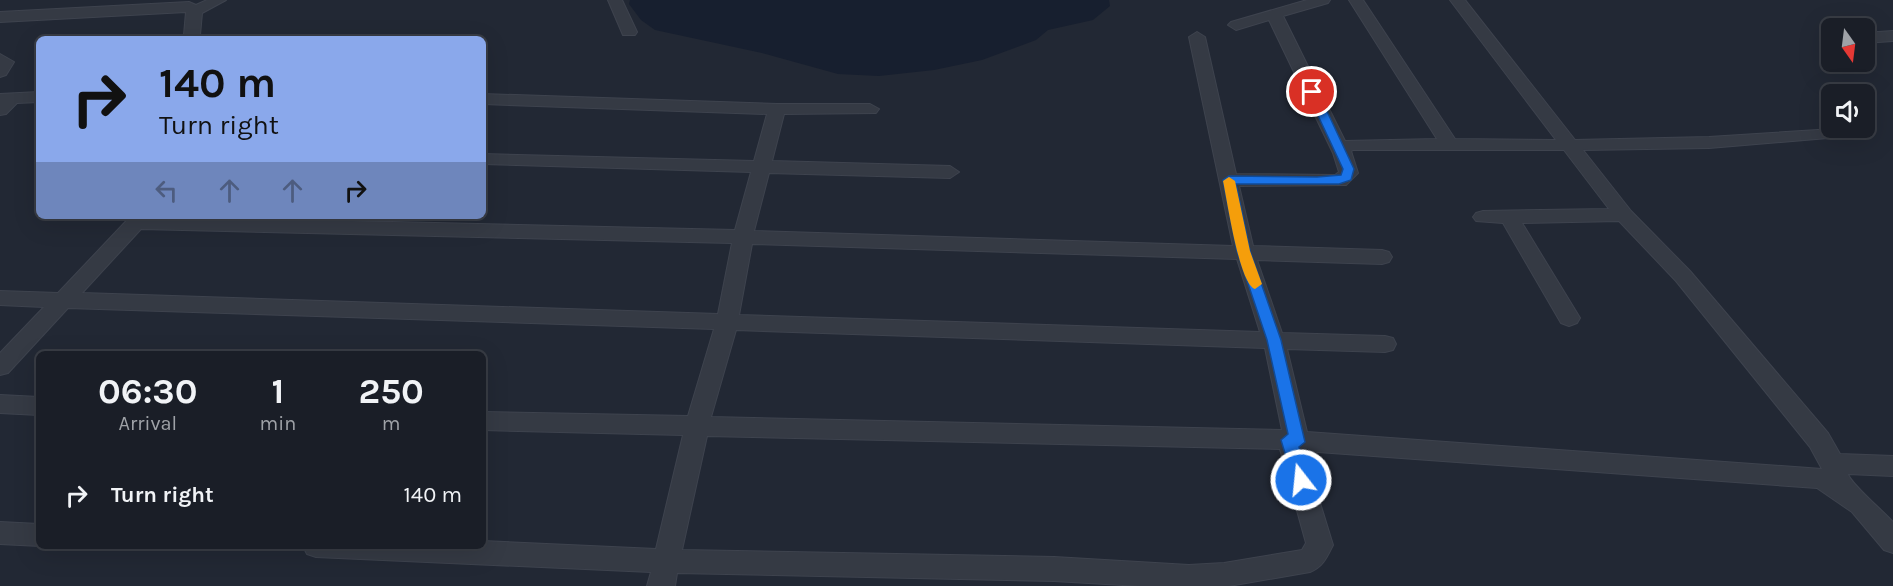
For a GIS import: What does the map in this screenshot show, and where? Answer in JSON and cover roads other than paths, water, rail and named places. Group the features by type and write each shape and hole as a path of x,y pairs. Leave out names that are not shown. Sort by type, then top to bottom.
{"street":[{"path":"195,11 219,0"},
{"path":"615,0 629,32"},
{"path":"1236,25 1323,0"},
{"path":"1356,0 1449,144"},
{"path":"1457,0 1624,215 1683,276 1727,332 1819,440 1833,464 1840,488"},
{"path":"0,17 169,6 189,7 195,11"},
{"path":"190,36 195,11"},
{"path":"1229,180 1339,181 1349,173 1341,151 1274,14"},
{"path":"1875,37 1893,36"},
{"path":"391,549 668,560 914,576 1054,569 1189,577 1224,575 1310,560 1320,545 1293,441 1274,340 1244,251 1197,37"},
{"path":"0,59 6,62 0,72"},
{"path":"4,102 36,97"},
{"path":"486,99 777,109 870,109"},
{"path":"661,586 697,425 727,322 743,237 777,109"},
{"path":"1341,151 1352,145 1747,141 1821,134"},
{"path":"486,159 950,171"},
{"path":"1483,217 1624,215"},
{"path":"1509,217 1569,318"},
{"path":"0,367 139,219 1382,257"},
{"path":"0,298 1385,344"},
{"path":"0,404 36,406"},
{"path":"486,421 1293,441 1819,478 1840,488 1865,507 1893,542"},
{"path":"1833,464 1893,466"},
{"path":"0,533 36,535"}],"water":[{"path":"630,0 1109,0 1110,6 1093,20 1048,30 1036,40 982,60 934,70 879,76 838,74 762,53 655,30 641,20 629,4"}]}
